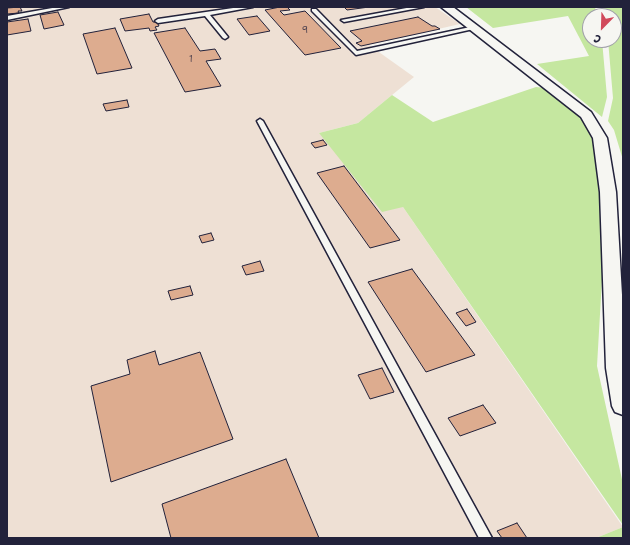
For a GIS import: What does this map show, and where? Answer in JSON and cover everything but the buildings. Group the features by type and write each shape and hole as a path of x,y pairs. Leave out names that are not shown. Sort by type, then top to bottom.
{"street":[{"path":"446,7 586,115 600,138 608,192 616,368 623,406"}],"lane":[{"path":"7,18 66,7"},
{"path":"158,22 250,7"},
{"path":"344,20 421,7"},
{"path":"314,10 356,53 475,28"},
{"path":"206,14 224,37"},
{"path":"260,121 486,538"}],"shaded area":[{"path":"7,7 435,7 460,24 369,45 414,77 358,123 319,133 403,207 623,527 596,538 7,538"}],"green space":[{"path":"466,7 595,8 582,8 582,43 568,16 493,28"},
{"path":"623,7 623,160 614,130 608,121 613,98 609,48 622,48 622,8 601,8"},
{"path":"585,48 603,48 607,97 602,117 537,64 589,56"},
{"path":"536,87 546,88 587,122 602,155 603,262 597,366 623,484 623,525 403,207 382,212 319,133 358,123 392,95 433,122"},
{"path":"623,527 623,538 596,538"}]}
